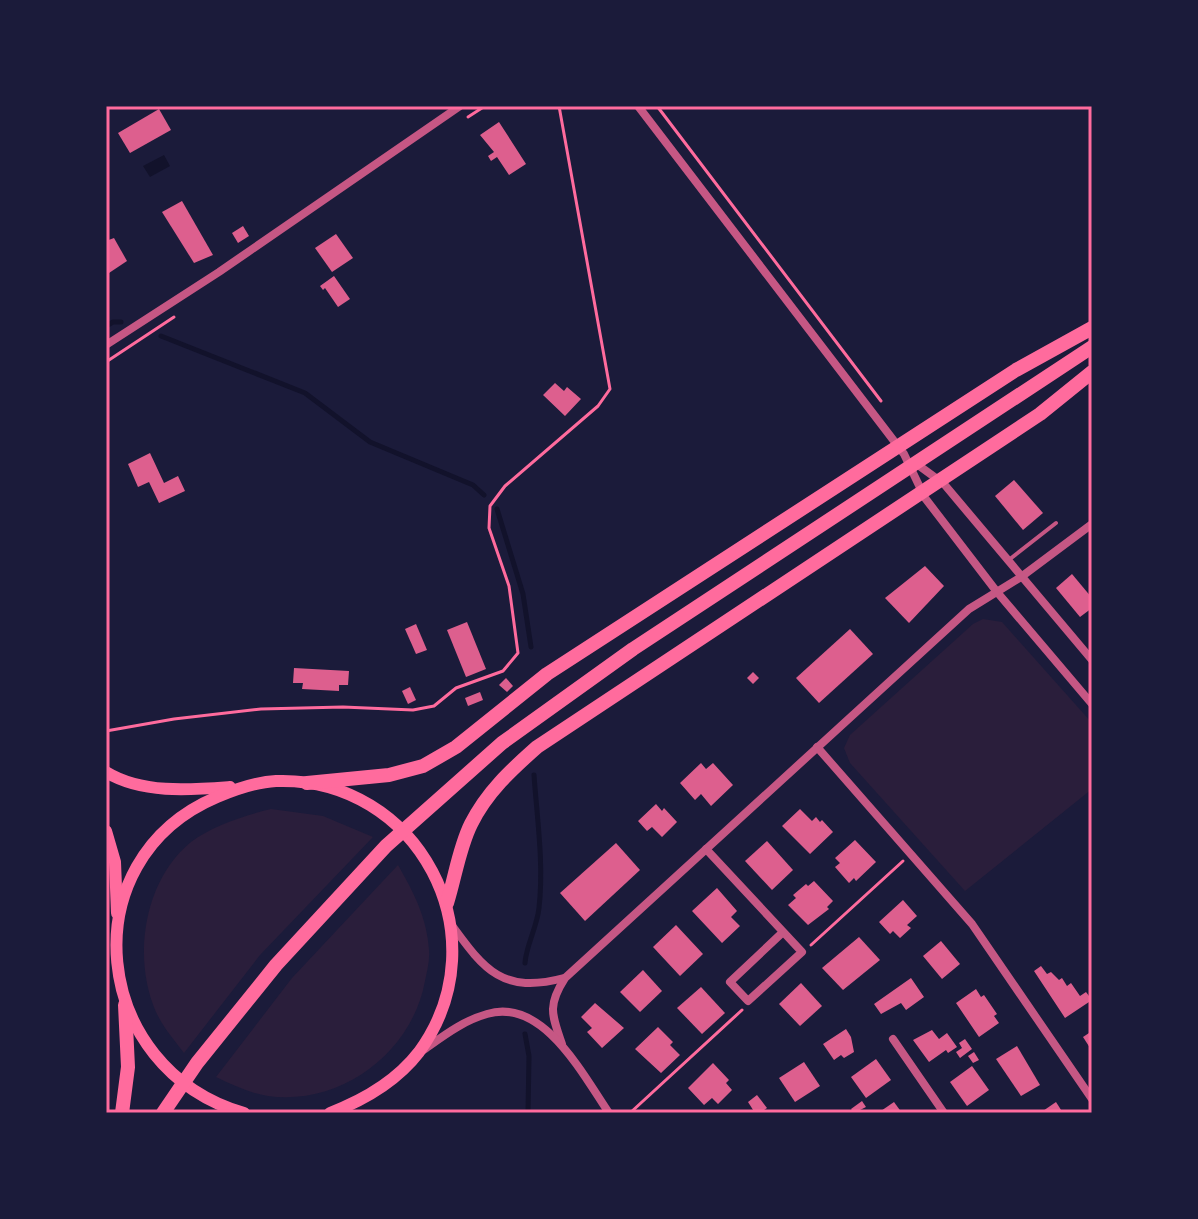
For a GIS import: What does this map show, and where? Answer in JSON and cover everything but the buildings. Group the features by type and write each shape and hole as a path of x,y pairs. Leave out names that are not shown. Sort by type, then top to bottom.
{"highway":[{"path":"307,783 389,775 423,766 456,747 547,674 1016,370 1092,328"},
{"path":"163,1113 197,1063 276,965 386,846 502,743 633,649 1092,347"},
{"path":"447,903 469,827 484,801 504,777 537,747 1040,414 1092,372"},
{"path":"122,1113 128,1067 125,1005"}],"main road":[{"path":"106,772 155,788 197,789 274,781 307,783 345,792 379,811 409,836 431,867 447,903 451,924 451,967 437,1022 418,1053 389,1082 361,1101 330,1113"},
{"path":"117,928 130,880 157,838 195,806 242,786"},
{"path":"106,831 115,862 117,967 125,1005 144,1042 170,1073 204,1098 244,1113"}],"street":[{"path":"106,345 219,272 460,106"},
{"path":"638,106 904,454 925,498 997,592 1092,704"},
{"path":"904,454 944,484 1092,660"},
{"path":"562,1044 551,1006 565,978 969,609 1021,577 1092,524"},
{"path":"817,747 993,950 1092,1099"},
{"path":"706,849 802,952 748,1001 730,982 783,932"},
{"path":"451,924 486,968 506,980 524,985 565,978"},
{"path":"418,1053 460,1024 489,1013 512,1012 533,1020 562,1044 609,1113"},
{"path":"893,1039 944,1113"}],"lane":[{"path":"1008,561 1056,523"}],"path":[{"path":"106,731 261,709 343,707 413,710 434,706 456,688 503,671 518,653 509,586 489,528 490,506 505,486 598,406 610,389 559,106"},
{"path":"657,106 883,403"},
{"path":"802,952 911,854"},
{"path":"630,1113 744,1009 748,1001"}],"shaded area":[{"path":"164,155 170,166 150,177 143,166"},
{"path":"983,619 1002,622 1092,723 1092,789 965,891 850,763 844,748 850,735 973,624"},
{"path":"271,809 323,816 373,837 260,955 184,1053 159,1018 149,991 144,944 153,898 162,877 191,842 230,822"},
{"path":"398,865 423,916 429,958 418,1007 389,1051 347,1083 295,1097 261,1095 216,1077 292,978"}],"waterway":[{"path":"106,326 121,322"},
{"path":"161,336 305,393 370,442 473,485 484,495"},
{"path":"497,509 523,594 531,647"},
{"path":"525,963 538,915 541,875 534,775"},
{"path":"525,1034 529,1056 528,1113"}]}
